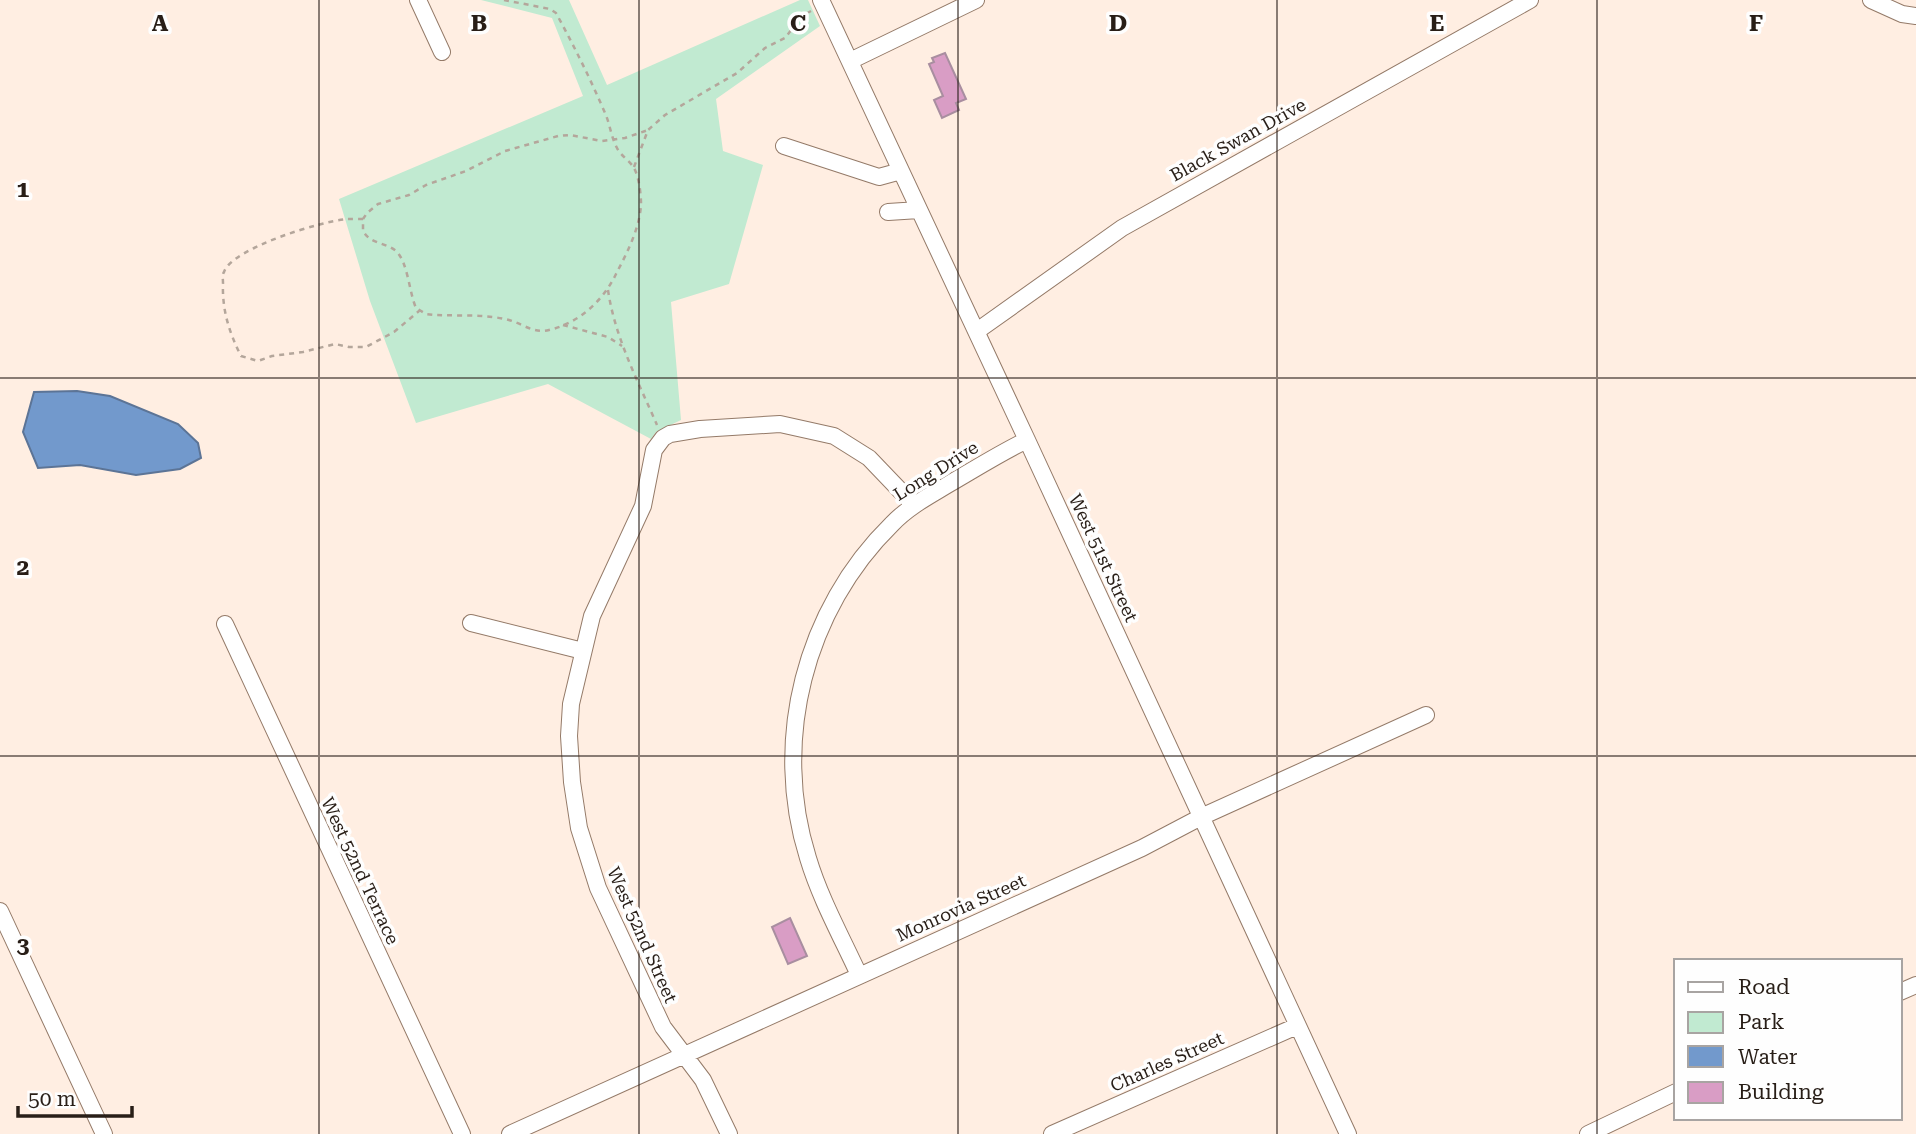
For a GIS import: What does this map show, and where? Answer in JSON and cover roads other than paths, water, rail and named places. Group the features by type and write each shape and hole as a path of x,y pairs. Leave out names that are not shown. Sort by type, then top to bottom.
{"street":[{"path":"418,0 442,52"},
{"path":"850,61 975,0"},
{"name":"Black Swan Drive","path":"976,331 1122,228 1530,0"},
{"path":"1871,0 1902,14 1916,16"},
{"name":"West 51st Street","path":"822,3 1348,1134"},
{"path":"784,146 879,177 901,171"},
{"path":"888,212 919,210"},
{"name":"West 52nd Street","path":"729,1134 703,1080 663,1027 598,888 579,828 569,736 571,704 583,651 597,604 643,506 654,450 663,438 679,431 780,424 834,436 869,458 914,505"},
{"name":"Long Drive","path":"859,975 807,857 798,816 793,748 797,705 807,663 818,633 842,586 865,553 893,523 914,505 1027,440"},
{"path":"471,623 583,651"},
{"name":"West 52nd Terrace","path":"225,624 461,1134"},
{"name":"Monrovia Street","path":"510,1134 1142,848 1201,817 1426,715"},
{"path":"0,911 104,1134"},
{"name":"Charles Street","path":"1052,1134 1297,1026"},
{"path":"1588,1134 1674,1093"}],"water":[{"path":"77,391 110,396 178,424 198,443 201,458 180,469 136,475 80,465 38,468 23,432 34,392"}]}
